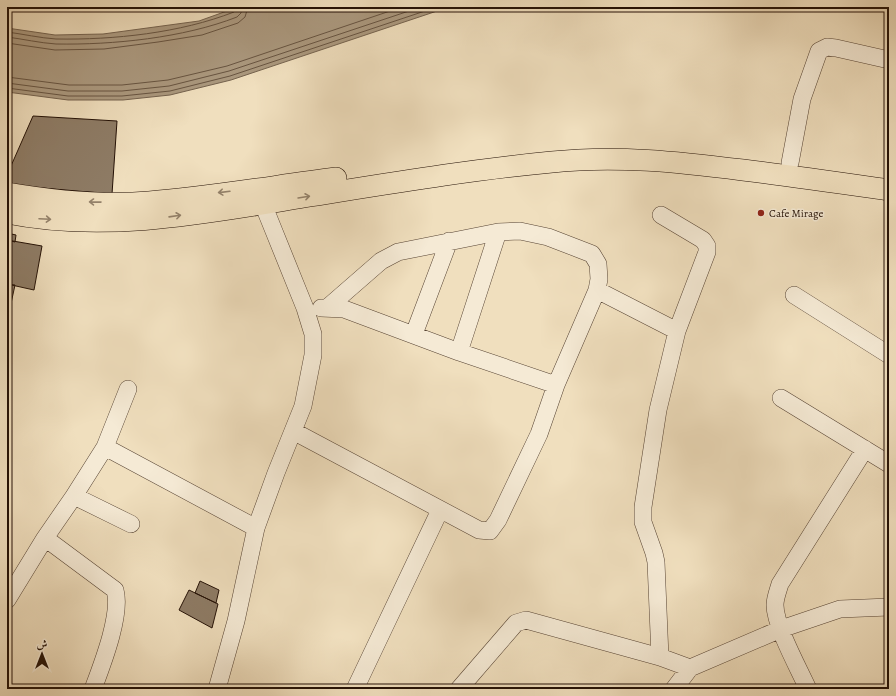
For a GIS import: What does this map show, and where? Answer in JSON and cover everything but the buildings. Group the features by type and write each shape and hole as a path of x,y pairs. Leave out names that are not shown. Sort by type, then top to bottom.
{"main road":[{"path":"7,213 37,219 115,221 149,220 260,196 505,156 598,148 650,149 790,164 889,178"},
{"path":"7,193 42,199 80,202 149,202 260,196 554,162 596,159 649,160 707,165 889,190"}],"street":[{"path":"790,164 802,99 819,51 827,47 836,48 889,60"},
{"path":"217,689 236,621 256,528 292,431 304,406 313,355 313,334 305,308 260,196"},
{"path":"660,657 656,562 643,522 643,507 657,417 677,331 707,252 707,246 703,240 661,215"},
{"path":"292,431 479,530 490,531 498,520 539,434 556,385 596,290 599,279 598,264 592,254 548,237 520,231 498,232 398,252 381,261 327,308"},
{"path":"459,352 498,232"},
{"path":"414,334 449,241"},
{"path":"596,290 677,331"},
{"path":"794,294 889,354"},
{"path":"305,308 344,309 459,352 556,385"},
{"path":"7,600 104,447 128,389"},
{"path":"781,398 889,464"},
{"path":"104,447 256,528"},
{"path":"808,689 781,629 775,606 780,584 865,449"},
{"path":"74,496 131,524"},
{"path":"355,689 440,510"},
{"path":"45,538 115,590 117,597 117,608 105,655 93,689"},
{"path":"674,689 690,668 781,629 840,610 889,607"},
{"path":"460,689 520,620 526,620 660,657 690,668"}],"water":[{"path":"238,7 449,7 231,80 170,95 123,100 68,100 7,92 7,28 55,35 103,34 199,21"}],"place":[{"name":"Cafe Mirage","path":"761,213"}]}
